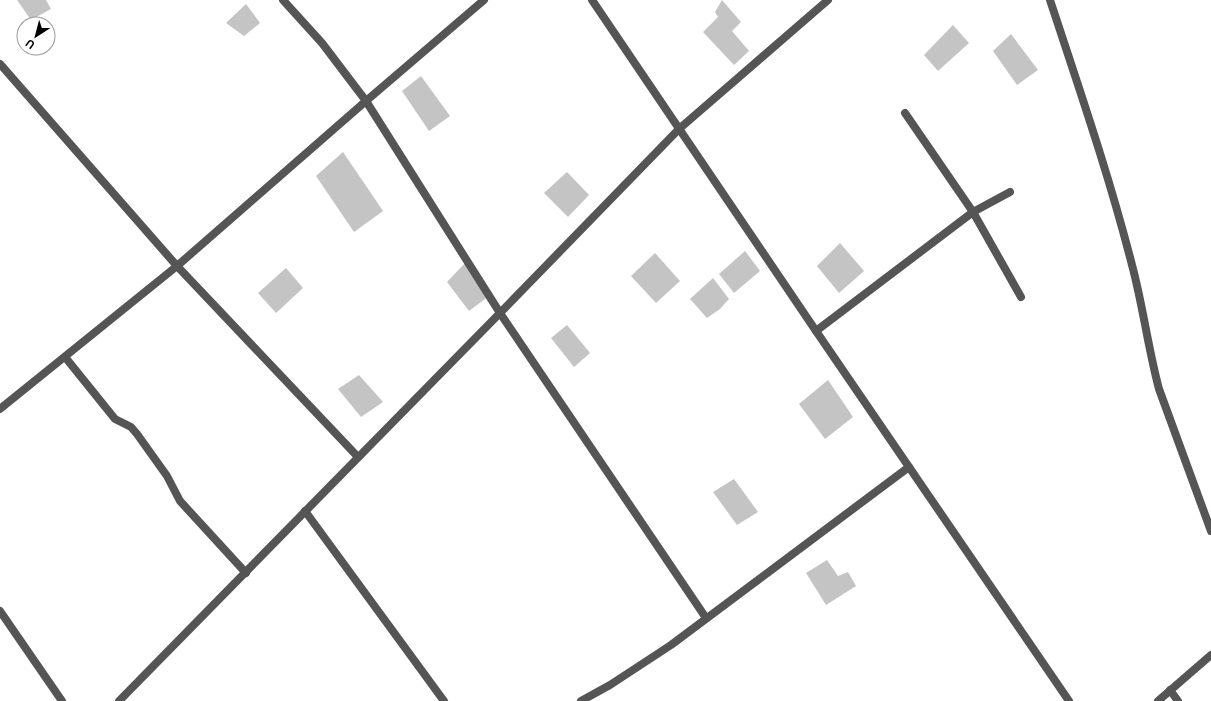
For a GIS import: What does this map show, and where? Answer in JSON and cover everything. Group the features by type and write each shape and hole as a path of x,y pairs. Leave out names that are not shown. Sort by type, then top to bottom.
{"street":[{"path":"283,0 322,43 366,102 500,313 706,618"},
{"path":"0,409 178,266 484,0"},
{"path":"592,0 1069,701"},
{"path":"119,701 246,573 679,129 828,0"},
{"path":"1050,0 1099,148 1132,264 1142,304 1152,363 1211,531"},
{"path":"0,64 178,266 358,457"},
{"path":"905,113 973,212 1020,297"},
{"path":"816,331 973,212 1010,192"},
{"path":"65,357 115,419 130,427 137,434 167,476 180,501 246,573"},
{"path":"582,701 610,685 671,645 909,467"},
{"path":"305,511 444,701"},
{"path":"0,611 62,701"},
{"path":"1158,701 1211,655"},
{"path":"1170,690 1178,701"}],"building":[{"path":"17,0 46,0 51,9 38,16 28,16"},
{"path":"722,0 741,22 732,31 749,51 734,65 703,32 718,17 715,12"},
{"path":"246,4 260,23 244,36 226,23"},
{"path":"953,25 969,43 938,71 924,55"},
{"path":"1011,34 1038,70 1017,85 993,51"},
{"path":"421,76 450,116 429,131 402,91"},
{"path":"343,152 383,211 354,232 316,176"},
{"path":"567,172 589,195 568,217 544,193"},
{"path":"840,243 864,271 839,293 817,266"},
{"path":"745,251 760,271 734,293 719,274"},
{"path":"655,253 680,281 656,303 631,276"},
{"path":"467,261 489,296 469,311 447,282"},
{"path":"286,268 303,288 276,313 258,293"},
{"path":"713,278 729,299 720,309 707,318 690,299"},
{"path":"567,325 590,353 574,367 551,338"},
{"path":"359,375 383,402 361,417 338,389"},
{"path":"828,380 853,417 825,439 799,404"},
{"path":"734,479 758,512 737,525 713,492"},
{"path":"827,560 838,576 848,572 856,586 826,605 806,573"}]}
